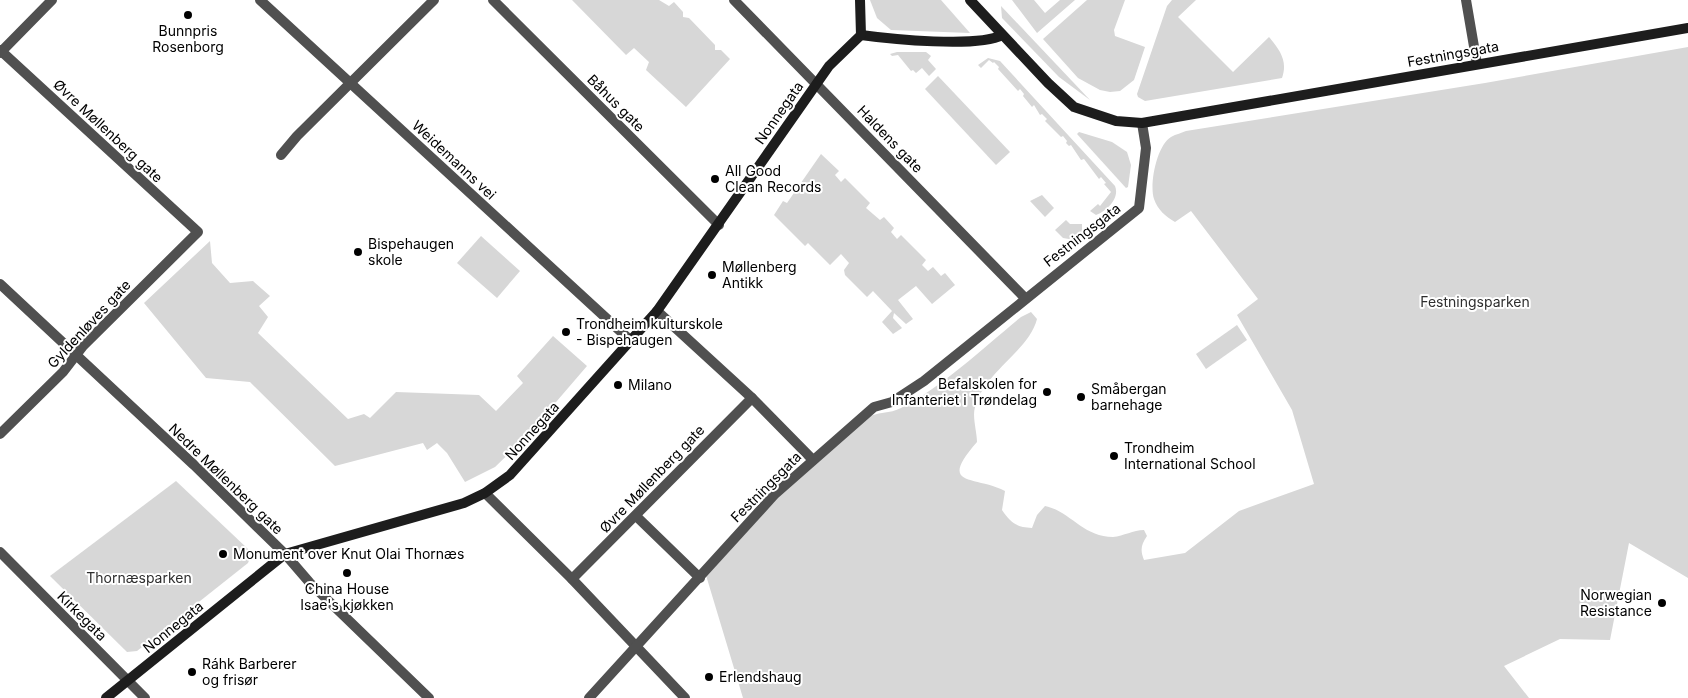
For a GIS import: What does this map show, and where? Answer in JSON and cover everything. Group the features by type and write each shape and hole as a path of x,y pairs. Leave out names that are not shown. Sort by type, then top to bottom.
{"street":[{"path":"1,52 52,0"},
{"name":"Weidemanns vei","path":"260,0 630,340"},
{"path":"281,156 350,83 434,0"},
{"name":"Båhus gate","path":"493,0 719,225"},
{"name":"Haldens gate","path":"734,0 1025,298"},
{"path":"860,0 861,35 927,40 983,40 994,39 1002,35"},
{"path":"970,0 1059,95 1074,107 1116,122 1142,123"},
{"path":"1466,0 1477,64"},
{"name":"Festningsgata","path":"636,648 775,494 813,460 874,407 892,402 924,382 1025,298 1139,208 1146,148 1142,123 1688,28"},
{"name":"Nonnegata","path":"106,698 285,554 464,503 485,493 510,475 657,311 829,66 861,35"},
{"name":"Øvre Møllenberg gate","path":"1,52 198,232"},
{"name":"Gyldenløves gate","path":"0,434 63,372 76,356 198,232"},
{"name":"Nedre Møllenberg gate","path":"0,284 194,465 285,554 310,583 429,698"},
{"path":"657,311 752,398 813,460"},
{"name":"Øvre Møllenberg gate","path":"572,580 752,398"},
{"path":"485,493 572,580 685,698"},
{"path":"636,516 700,578"},
{"name":"Kirkegata","path":"0,552 145,698"},
{"path":"589,698 636,648"}],"green space":[{"path":"572,0 659,0 669,6 674,2 683,12 683,17 689,18 715,45 715,50 721,50 730,59 686,107 646,70 649,62 634,48 626,55"},
{"path":"870,0 941,0 970,33 891,30 877,18"},
{"path":"1012,0 1034,0 1045,13 1060,0 1075,0 1037,33"},
{"path":"1087,0 1125,0 1114,30 1115,36 1145,47 1134,80 1120,91 1100,90 1078,78 1043,39"},
{"path":"1172,0 1196,0 1178,17 1233,72 1269,37 1277,46 1282,56 1284,72 1282,78 1145,101 1138,97 1137,94 1167,6"},
{"path":"1001,6 1090,100 1059,77 1002,18"},
{"name":"Festningsparken","path":"1688,47 1688,578 1629,543 1610,640 1560,639 1504,666 1529,698 743,698 705,572 802,468 864,419 897,410 917,399 963,366 1021,317 1031,312 1037,319 1032,330 1017,351 980,394 974,411 977,442 960,467 960,474 964,478 1005,491 1002,510 1014,524 1032,528 1037,515 1045,506 1062,513 1085,529 1102,536 1113,537 1144,530 1147,536 1142,548 1144,560 1185,553 1239,511 1314,484 1292,410 1237,315 1258,299 1191,211 1175,222 1162,212 1154,199 1153,175 1155,165 1166,141 1171,137 1186,131 1485,83"},
{"path":"897,52 926,52 931,56 928,60 936,69 929,76 922,68 916,73 913,70 911,71 898,55 892,56 890,54"},
{"path":"988,58 1000,61 1115,186 1116,195 1112,204 1096,215 1090,211 1098,204 1100,206 1111,192 1104,184 1106,183 1101,177 1099,179 1084,159 1081,160 1071,145 1069,146 1063,136 1061,137 1045,121 1047,119 1042,114 1040,115 1034,105 1032,107 1020,89 1018,91 994,62 989,60 981,68 978,65"},
{"path":"938,76 1010,152 996,165 925,89"},
{"path":"1079,132 1112,142 1127,152 1131,165 1128,187 1126,188 1077,134"},
{"path":"821,154 839,171 835,175 841,182 845,178 870,203 866,208 880,220 884,217 894,228 891,232 897,239 901,235 926,260 922,265 928,271 933,267 941,276 945,273 955,285 932,304 916,286 898,300 913,319 906,324 894,313 893,318 902,328 893,334 882,322 892,311 873,291 867,297 845,275 844,270 849,263 841,254 830,265 808,243 805,246 774,215 783,201 787,203"},
{"path":"1042,195 1054,208 1045,217 1030,201"},
{"path":"1066,220 1070,224 1082,224 1082,232 1069,239 1063,238 1055,230"},
{"path":"481,236 520,271 497,298 457,263"},
{"path":"210,241 212,263 230,283 253,281 270,296 259,306 268,317 258,333 348,419 364,414 370,418 396,392 479,395 496,411 523,383 517,376 553,336 587,366 526,437 495,467 465,482 447,453 437,443 427,450 423,443 335,466 250,382 206,378 144,303"},
{"path":"1237,325 1247,340 1206,369 1196,354"},
{"name":"Thornæsparken","path":"176,481 248,549 250,558 248,563 137,651 127,652 50,576"}],"place":[{"name":"Bunnpris Rosenborg","path":"188,15"},
{"name":"All Good Clean Records","path":"715,179"},
{"name":"Bispehaugen skole","path":"358,252"},
{"name":"Møllenberg Antikk","path":"712,275"},
{"name":"Trondheim kulturskole - Bispehaugen","path":"566,332"},
{"name":"Milano","path":"618,385"},
{"name":"Befalskolen for Infanteriet i Trøndelag","path":"1047,392"},
{"name":"Småbergan barnehage","path":"1081,397"},
{"name":"Trondheim International School","path":"1114,456"},
{"name":"Monument over Knut Olai Thornæs","path":"223,554"},
{"name":"China House Isae's kjøkken","path":"347,573"},
{"name":"Norwegian Resistance","path":"1662,603"},
{"name":"Ráhk Barberer og frisør","path":"192,672"},
{"name":"Erlendshaug","path":"709,677"}]}
